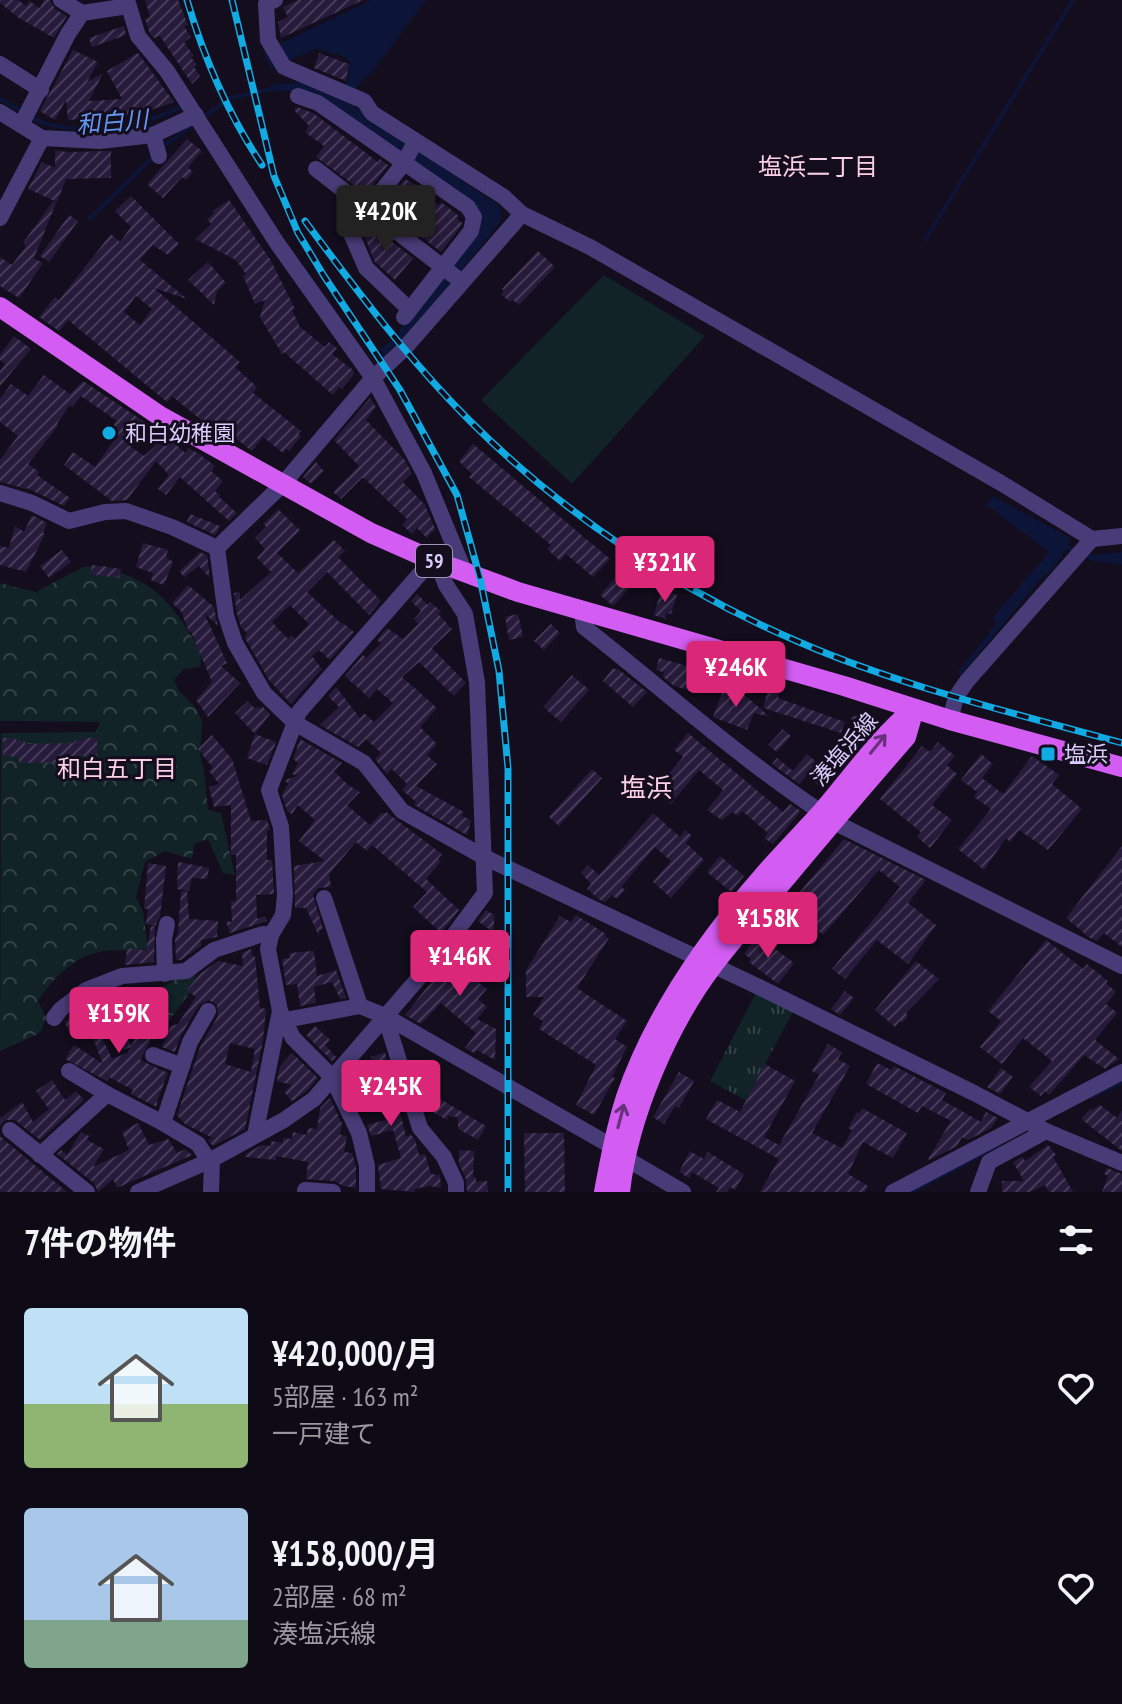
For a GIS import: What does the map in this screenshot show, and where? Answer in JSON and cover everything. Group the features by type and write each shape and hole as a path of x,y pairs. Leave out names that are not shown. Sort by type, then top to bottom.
{"main road":[{"name":"59","path":"1,310 160,416 371,533 434,561 518,592 844,686 950,720 1122,767"},
{"name":"湊塩浜線","path":"620,1192 619,1152 626,1099 639,1064 666,1010 705,963 761,878 827,817 888,731 914,709"},
{"name":"湊塩浜線","path":"604,1192 619,1152"}],"street":[{"path":"61,0 82,13"},
{"path":"275,0 266,4 268,40 284,67 364,101 372,113 504,197 522,214 590,247 1001,483 1092,539 1122,536"},
{"path":"24,119 82,13 127,3 138,36 167,71 277,243 373,378 424,473 465,573"},
{"path":"0,64 41,90"},
{"path":"298,96 318,103 404,163 468,207 474,217 471,231 407,313 366,268 350,231 404,163 415,142"},
{"path":"0,112 24,119 42,138 100,141 153,135 196,115"},
{"path":"153,135 159,156"},
{"path":"0,218 42,138"},
{"path":"316,169 462,282"},
{"path":"217,548 282,485 373,378 404,349 522,214"},
{"path":"0,493 32,503 69,521 105,512 126,511 172,527 217,548"},
{"path":"950,720 956,697 967,681 1092,539"},
{"path":"217,548 226,616 235,643 264,693 295,723 364,763 402,811 484,857 1046,1131 1122,1163"},
{"path":"138,1192 211,1160 284,1120 314,1099 332,1077 442,951 485,893 477,682 465,614 434,561 299,712 269,790 281,827 285,895 283,915 271,935 268,949 282,1015 293,1038 332,1077 359,1133 367,1166 367,1192"},
{"path":"582,611 584,627 771,779 827,817 1122,966"},
{"path":"324,898 360,1006"},
{"path":"165,974 167,924"},
{"path":"54,1018 86,990 122,976 186,971 214,950 263,934 271,935"},
{"path":"282,1015 360,1006 385,1016 683,1192"},
{"path":"163,1123 190,1042 208,1011"},
{"path":"255,1135 282,1015"},
{"path":"385,1016 420,1128 444,1157 456,1183 456,1192"},
{"path":"153,1055 182,1066"},
{"path":"69,1071 198,1144 211,1160 211,1192"},
{"path":"893,1192 1122,1072"},
{"path":"40,1155 107,1094"},
{"path":"10,1130 87,1192"},
{"path":"978,1192 989,1162 1046,1131"},
{"path":"305,1190 333,1192"}],"green space":[{"path":"604,275 705,336 572,484 481,400"},
{"path":"104,566 139,581 163,598 202,653 200,667 184,669 174,680 202,721 200,755 208,810 221,813 235,875 223,873 208,839 194,844 192,859 165,851 145,862 136,897 143,912 149,956 114,950 99,952 72,964 38,1001 46,1018 40,1033 0,1051 1,733 96,732 100,722 0,721 0,583 36,592 83,567"},
{"path":"196,973 191,991 154,1041 135,1025 145,1006 159,991 176,980"},
{"path":"756,993 793,1012 746,1100 710,1081"}],"water":[{"path":"371,0 426,0 372,72 357,87 354,107 498,205 502,214 499,224 403,341 394,345 385,357 380,350 398,335 473,234 477,223 316,99 284,90 275,92 270,84 306,82 338,92 348,78 350,63 345,57 316,49 271,69 263,52"},
{"path":"993,496 1071,538 1068,545 1092,555 1122,552 1122,565 1093,561 1066,549 1054,568 1040,580 961,675 957,673 996,624 993,617 1049,552 986,505"}],"building":[{"path":"0,0 18,0 26,6 29,1 40,8 44,0 50,0 55,9 67,16 54,38 19,18"},
{"path":"145,0 178,0 188,25 184,26 191,37 184,42 194,56 191,57 197,65 194,67 200,76 192,84 160,36 154,38 150,34 145,19 150,17"},
{"path":"298,0 363,0 281,38 278,22 288,17 283,7"},
{"path":"124,26 126,35 92,47 89,38"},
{"path":"73,50 98,62 87,82 103,73 89,101 122,99 107,71 138,53 174,102 148,111 146,106 133,115 68,120 66,100 55,120 40,111"},
{"path":"319,53 349,64 346,81 314,68"},
{"path":"297,107 313,113 378,162 380,159 388,165 366,194 316,157 324,146 305,132 309,126 294,110"},
{"path":"187,139 202,151 188,167 193,172 186,180 182,177 163,198 147,184"},
{"path":"55,150 111,151 111,178 66,179 57,202 28,189 42,162 55,168"},
{"path":"405,179 425,191 423,194 430,200 439,205 441,202 459,216 457,219 461,226 441,252 383,207"},
{"path":"131,196 179,244 168,255 153,245 140,260 187,299 154,288 240,362 235,367 257,387 253,393 301,431 298,434 301,436 289,451 286,449 283,453 263,437 252,451 234,437 231,441 172,396 167,402 68,320 59,331 39,317 55,297 59,300 111,234 120,242 131,227 115,211","holes":["136,296 152,309 140,325 124,312"]},
{"path":"229,200 270,259 295,309 292,310 300,327 325,347 329,342 337,348 332,354 353,370 354,374 342,389 339,387 333,395 284,352 282,354 260,317 265,300 255,304 243,276 246,274 236,260 195,239 211,224 207,219 214,213 212,211"},
{"path":"53,201 56,203 34,258 43,263 19,298 0,286 0,257 12,265 26,246 23,243"},
{"path":"69,215 78,221 49,262 40,256"},
{"path":"369,224 413,258 395,280 375,262 363,233"},
{"path":"538,251 555,267 519,305 513,300 510,302 501,294 502,289"},
{"path":"208,262 226,283 217,291 214,305 188,280"},
{"path":"14,336 31,349 0,386 0,371 5,364 0,360 0,355"},
{"path":"44,375 70,394 83,381 146,423 131,447 144,456 167,435 185,453 189,448 199,454 215,466 211,471 223,481 215,491 237,513 229,521 180,477 166,495 158,489 169,475 156,461 127,500 112,501 64,465 73,452 95,467 117,436 109,429 117,421 81,396 72,407 70,405 28,464 39,472 37,475 70,498 64,506 27,488 0,482 0,460 18,436 0,422 0,399 11,384 28,396"},
{"path":"370,398 376,407 366,420 404,459 412,473 403,482 425,505 435,529 427,538 417,528 412,534 402,525 407,519 365,479 362,478 341,499 333,492 359,466 334,440"},
{"path":"473,444 610,559 593,577 566,554 560,561 547,549 551,545 469,477 472,474 459,461"},
{"path":"316,462 324,471 311,484 303,477"},
{"path":"278,509 300,530 277,553 298,573 334,540 345,551 338,557 381,601 369,615 327,572 307,592 354,632 330,660 319,650 312,656 322,669 291,704 269,680 245,638 247,633 241,627 237,614 234,593 240,592 240,600 271,572 257,558 265,549 255,538 266,527 263,524","holes":["290,605 309,624 295,639 291,635 288,639 272,622"]},
{"path":"190,514 220,526 217,533 215,535 187,522"},
{"path":"32,515 47,523 45,534 26,572 0,565 0,546 9,548 15,526 24,532"},
{"path":"143,543 168,550 166,557 173,562 164,585 151,580 153,573 136,567"},
{"path":"62,550 71,562 49,578 40,566"},
{"path":"200,552 207,555 210,578 199,566 184,577 179,571"},
{"path":"628,563 640,573 613,606 600,595"},
{"path":"92,565 121,569 119,578 90,574"},
{"path":"188,585 214,607 218,626 204,613 227,663 221,666 240,683 208,717 196,700 212,682 181,611 172,603"},
{"path":"661,590 677,595 671,614 666,613 665,619 654,615"},
{"path":"417,594 428,605 430,602 441,611 438,614 452,629 432,648 466,683 454,696 419,662 402,677 437,708 420,727 437,744 427,755 437,764 416,786 464,812 462,816 471,820 467,835 414,805 416,802 402,790 407,784 392,769 387,774 375,759 381,753 366,739 358,747 320,725 339,707 328,696 336,687 360,718 364,713 374,722 393,703 377,689 369,698 345,676 363,655 366,658 381,643 377,640 387,628 403,639 418,624 414,619 421,611 411,601"},
{"path":"518,614 523,637 509,640 505,617"},
{"path":"551,624 560,633 544,650 534,641"},
{"path":"659,658 698,669 692,691 674,686 663,677 664,672 656,670"},
{"path":"613,668 647,692 633,707 603,681"},
{"path":"572,675 589,690 561,722 543,707"},
{"path":"725,686 742,693 770,717 754,713 747,730 713,717"},
{"path":"768,690 779,693 778,698 845,722 841,733 763,708"},
{"path":"248,701 254,708 263,707 270,714 255,734 235,713"},
{"path":"860,715 865,739 856,741 851,717"},
{"path":"783,729 791,736 777,752 768,745"},
{"path":"688,733 783,812 790,804 801,811 773,844 764,838 768,833 742,811 738,816 733,812 722,820 707,810 723,790 699,770 671,804 655,790 683,757 674,750"},
{"path":"255,734 276,742 267,765 247,758"},
{"path":"212,735 232,759 251,821 267,820 270,829 267,831 267,860 272,860 274,894 256,895 257,919 265,916 267,921 230,933 226,921 232,922 231,902 238,900 236,855 231,855 231,805 214,807 209,787 219,784 209,771 213,768 198,749"},
{"path":"3,738 16,738 16,741 25,741 25,744 74,743 84,738 97,738 97,756 81,756 81,762 19,763 19,757 3,756"},
{"path":"300,739 342,763 334,771 360,792 347,805 370,825 382,812 386,812 442,854 438,859 441,861 426,879 459,910 441,933 413,907 427,892 372,845 367,851 356,842 329,874 331,887 318,888 313,895 323,929 319,930 319,936 306,908 295,908 294,866 325,861 299,841 315,820 298,805 292,814 287,811 282,795 288,784 285,780 298,776 292,774 298,763 293,759"},
{"path":"938,742 955,756 947,765 957,774 932,805 952,820 930,848 917,837 921,832 880,799 922,746 930,752"},
{"path":"807,754 828,772 819,786 807,775 799,784 772,764 777,758 793,771"},
{"path":"981,754 993,764 982,778 1003,794 1032,756 1059,775 1052,784 1082,809 1048,850 1019,830 1010,842 1006,838 984,870 958,849 991,809 974,797 977,792 961,780"},
{"path":"592,769 602,778 559,826 549,817"},
{"path":"653,813 680,837 685,830 692,836 686,843 704,860 671,898 653,882 671,861 655,847 621,887 625,890 617,899 612,895 605,902 600,900 587,889 591,884 581,873 588,865 599,875"},
{"path":"844,839 926,880 908,903 936,925 908,964 877,940 845,979 832,969 900,887 879,870 823,935 789,905"},
{"path":"1122,846 1122,947 1104,933 1097,941 1090,938 1066,918"},
{"path":"720,856 744,876 731,892 707,872"},
{"path":"178,862 209,868 207,879 192,878 189,891 177,889"},
{"path":"148,863 166,866 160,916 155,926 146,924 148,909 144,909"},
{"path":"181,891 187,891 189,919 218,921 217,937 201,940 201,946 181,960 176,960 175,940"},
{"path":"486,910 494,915 494,933 478,921"},
{"path":"576,915 609,938 577,988 627,1021 615,1039 627,1047 612,1077 615,1078 594,1115 576,1105 596,1065 539,1029 543,1021 533,1015 544,997 526,997 526,970 560,916 571,922"},
{"path":"151,926 155,927 154,962 125,965 127,948 146,951"},
{"path":"484,934 492,940 468,967 467,973 487,989 478,999 487,1007 477,1019 496,1029 495,1060 477,1050 474,1053 465,1048 476,1033 441,1003 421,1024 405,1015 456,951 464,943 473,948"},
{"path":"757,935 794,963 778,984 749,962 751,959 744,954"},
{"path":"1046,940 1083,969 1087,964 1116,992 1106,1004 1117,1013 1095,1040 1119,1059 1105,1069 1084,1055 1049,1095 1045,1091 1041,1096 1029,1087 1052,1061 1023,1038 1002,1064 980,1047 1001,1021 988,1011"},
{"path":"251,949 255,956 260,1008 266,1009 263,1040 245,1129 213,1146 208,1140 213,1138 185,1124 177,1115 200,1047 218,1016 217,1005 209,1000 199,1005 175,1052 162,1047 171,1026 178,1024 196,997 187,990 200,974 218,961 243,966 242,953","holes":["230,1043 255,1049 251,1072 225,1064"]},
{"path":"314,951 317,976 336,970 346,998 340,999 332,982 314,987 316,1003 300,1006 297,984 286,985 282,959 290,958 289,953"},
{"path":"916,961 939,979 906,1013 908,1016 902,1023 900,1021 895,1027 875,1010"},
{"path":"117,990 126,1014 115,1018 123,1022 131,1046 139,1032 151,1040 140,1060 168,1073 157,1107 131,1094 133,1090 109,1077 107,1081 65,1059 74,1045 103,1064 87,1023 68,1030 65,1022 86,1004 112,1059 127,1053 131,1047 123,1050 104,995"},
{"path":"845,991 854,998 840,1015 831,1009"},
{"path":"315,1026 330,1040 325,1045 336,1057 332,1061 306,1035"},
{"path":"828,1044 842,1052 838,1059 850,1066 812,1133 842,1148 852,1130 848,1128 862,1108 907,1133 893,1158 863,1142 848,1174 868,1186 865,1192 760,1192 779,1159 706,1119 717,1100 740,1112 765,1064 795,1081 764,1137 779,1145 819,1075 812,1071"},
{"path":"385,1052 406,1136 411,1135 415,1139 419,1155 425,1154 431,1174 440,1175 441,1188 429,1186 414,1189 415,1192 381,1189 378,1165 401,1158 393,1130 371,1136 367,1125 386,1120 380,1100 360,1105 345,1080 358,1065 372,1061 371,1057"},
{"path":"292,1053 318,1078 307,1091 292,1101 284,1092 292,1085 277,1081 280,1066"},
{"path":"877,1063 891,1070 894,1066 946,1093 942,1100 981,1122 986,1112 998,1118 991,1128 968,1140 962,1137 957,1146 930,1160 951,1121 922,1106 918,1113 866,1084"},
{"path":"1001,1068 1013,1077 1000,1094 987,1087"},
{"path":"679,1072 694,1081 679,1108 675,1106 664,1124 653,1117"},
{"path":"52,1080 65,1100 76,1091 84,1100 40,1140 15,1120 5,1120 0,1126 0,1118 22,1102 33,1122 49,1109 36,1091"},
{"path":"428,1092 486,1126 478,1140 458,1129 458,1117 448,1116 447,1120 425,1108 423,1102"},
{"path":"330,1098 342,1124 340,1135 347,1136 344,1152 352,1153 356,1188 334,1181 306,1179 308,1162 276,1156 276,1160 245,1157 261,1145 271,1146 271,1141 283,1143 283,1138 292,1139 293,1132 307,1135 308,1128 317,1129 320,1108"},
{"path":"1100,1105 1117,1118 1122,1111 1122,1151 1081,1119 1090,1109"},
{"path":"138,1123 149,1145 168,1139 177,1153 185,1149 192,1155 117,1188 113,1179 98,1192 94,1183 57,1154 61,1150 67,1155 81,1132 89,1136 87,1140 104,1149 93,1167 129,1150 122,1132"},
{"path":"524,1133 564,1133 565,1192 525,1192"},
{"path":"0,1135 3,1139 67,1192 0,1192"},
{"path":"1048,1145 1073,1192 1049,1192 1045,1185 1030,1192 1002,1192 1002,1181 1024,1181 1013,1162 1022,1157 1025,1161"},
{"path":"459,1150 474,1151 473,1177 476,1177 476,1182 487,1181 488,1192 467,1192 466,1179 459,1164"},
{"path":"690,1151 704,1159 708,1152 744,1174 735,1190 730,1187 727,1192 716,1192 719,1188 692,1172 689,1178 679,1172"},
{"path":"1107,1168 1122,1174 1122,1192 1102,1192 1108,1176 1104,1174"}],"waterway":[{"path":"925,240 1073,0"},
{"path":"202,118 230,98 277,88"},
{"name":"和白川","path":"0,99 22,112"},
{"name":"和白川","path":"30,117 64,127 105,127 147,120 180,107"},
{"path":"160,149 195,123"},
{"path":"90,218 154,156"},
{"path":"1091,1097 1122,1082"},
{"path":"912,1192 998,1146"}],"railway":[{"path":"187,0 218,85 262,165"},
{"path":"232,0 274,176 298,233 400,390 457,495 480,578 499,671 508,768 508,1192"},
{"path":"305,221 405,349 470,421 544,488 624,547 754,622 838,658 959,698 1122,743"}],"place":[{"name":"和白幼稚園","path":"109,433"},
{"name":"塩浜","path":"1048,754"}],"district":[{"name":"塩浜二丁目","path":"818,166"},
{"name":"和白五丁目","path":"117,768"},
{"name":"塩浜","path":"646,787"}]}
